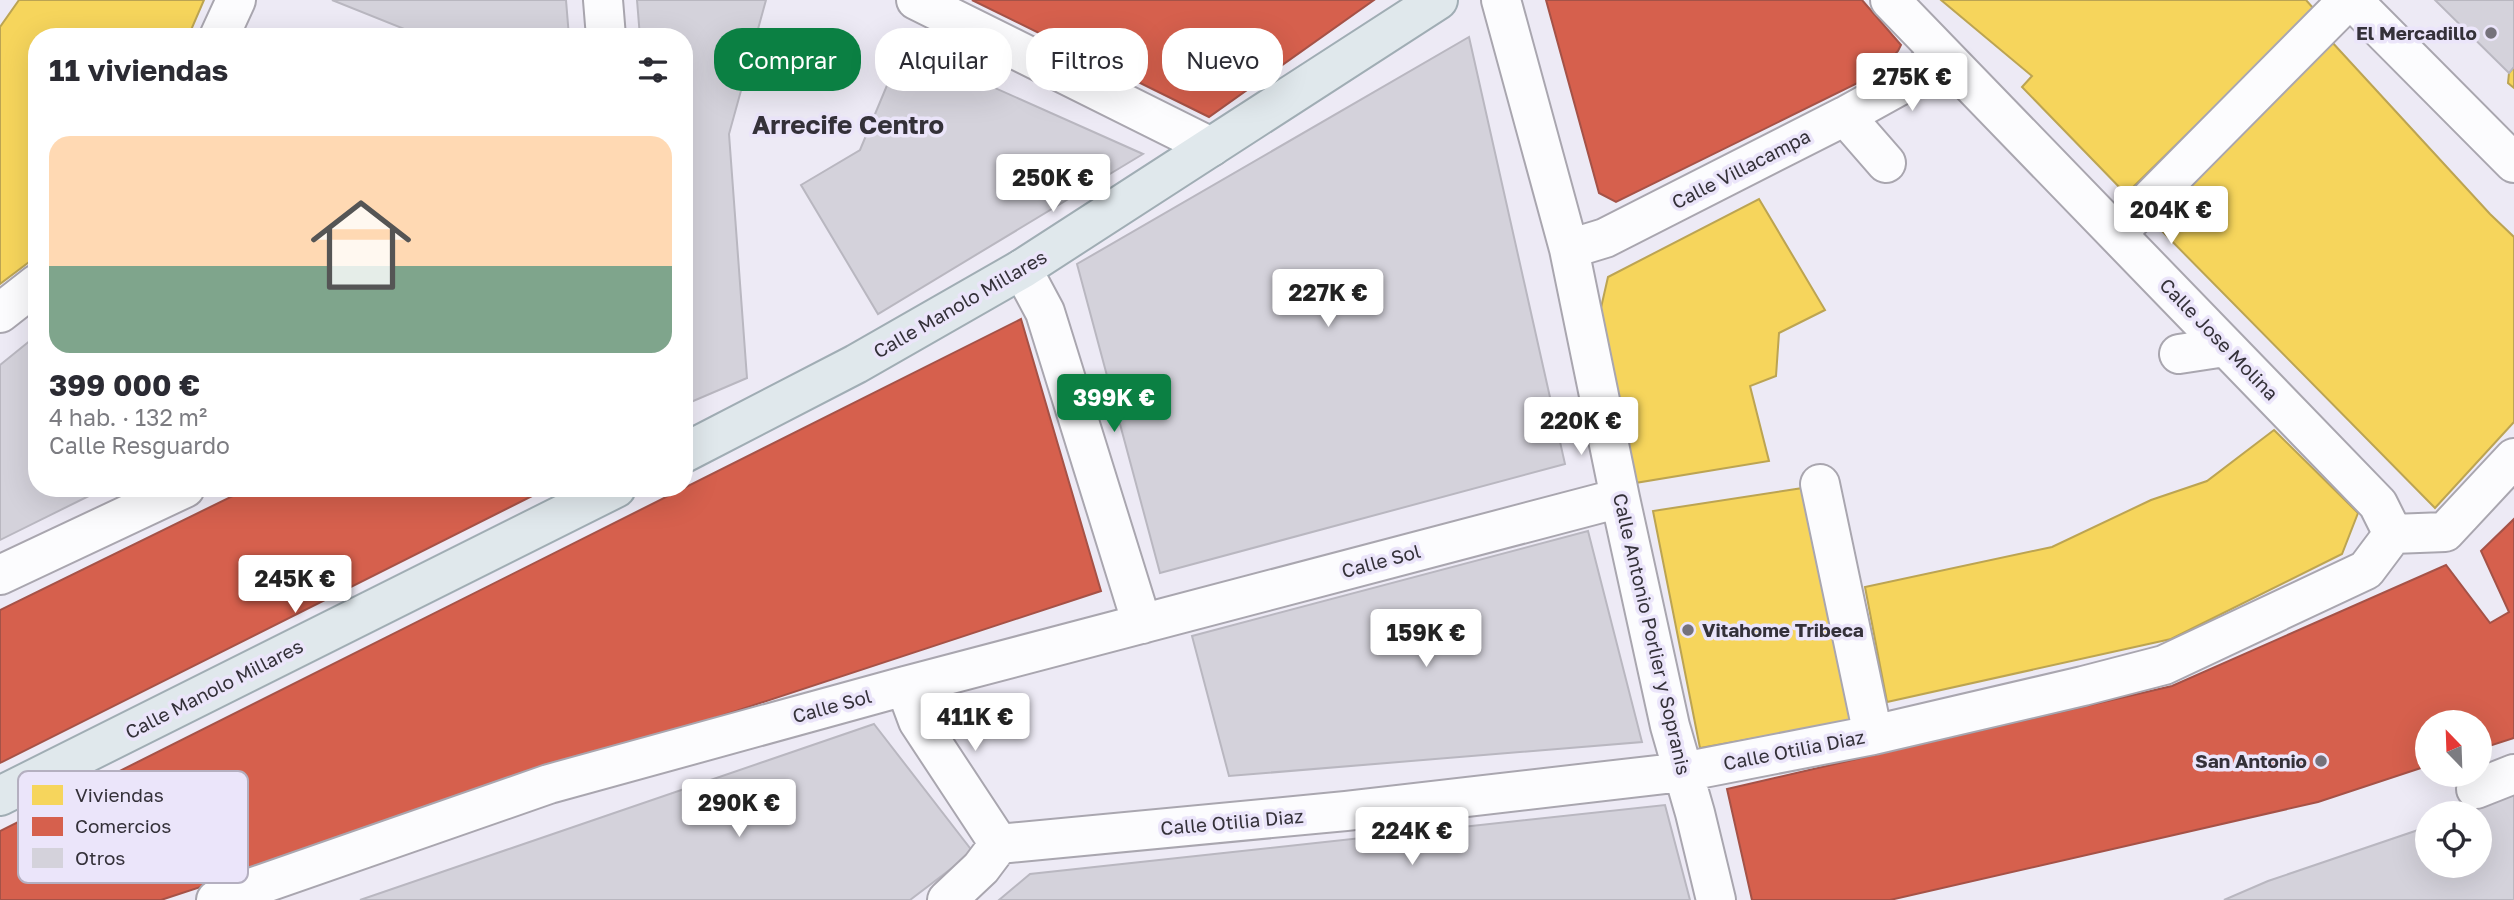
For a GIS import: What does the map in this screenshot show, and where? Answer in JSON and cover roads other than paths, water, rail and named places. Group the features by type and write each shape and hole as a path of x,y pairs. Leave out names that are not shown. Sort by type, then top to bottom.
{"main road":[{"name":"Calle Manolo Millares","path":"693,448 856,364 1023,269 1437,0"},
{"name":"Calle Manolo Millares","path":"50,771 598,497"},
{"name":"Calle Manolo Millares","path":"0,796 18,787"}],"street":[{"path":"223,28 236,0"},
{"path":"603,0 605,28"},
{"path":"916,0 1211,147"},
{"name":"Calle Antonio Porlier y Sopranis","path":"1501,0 1569,249 1670,726 1716,900"},
{"name":"Calle Jose Molina","path":"1890,0 2378,504 2393,534"},
{"path":"2117,233 2350,0 2514,163"},
{"name":"Calle Villacampa","path":"1569,249 1605,238 1845,116 1910,80 1942,55"},
{"path":"1845,116 1886,163"},
{"path":"1023,269 1045,312 1142,624"},
{"path":"0,313 28,291"},
{"path":"2179,354 2225,346"},
{"path":"2393,534 2445,532 2514,458"},
{"path":"1820,484 1873,735"},
{"path":"0,575 166,497"},
{"name":"Calle Sol","path":"216,900 549,784 905,686 1620,498"},
{"name":"Calle Otilia Diaz","path":"999,844 1346,811 1683,772 1873,735 2082,687 2164,664 2366,570 2393,534"},
{"path":"905,686 918,722 999,844 981,869 947,900"},
{"path":"2476,789 2514,774"}],"place":[{"name":"El Mercadillo","path":"2491,33"},
{"name":"Vitahome Tribeca","path":"1688,630"},
{"name":"San Antonio","path":"2321,761"}],"district":[{"name":"Arrecife Centro","path":"848,125"}]}
